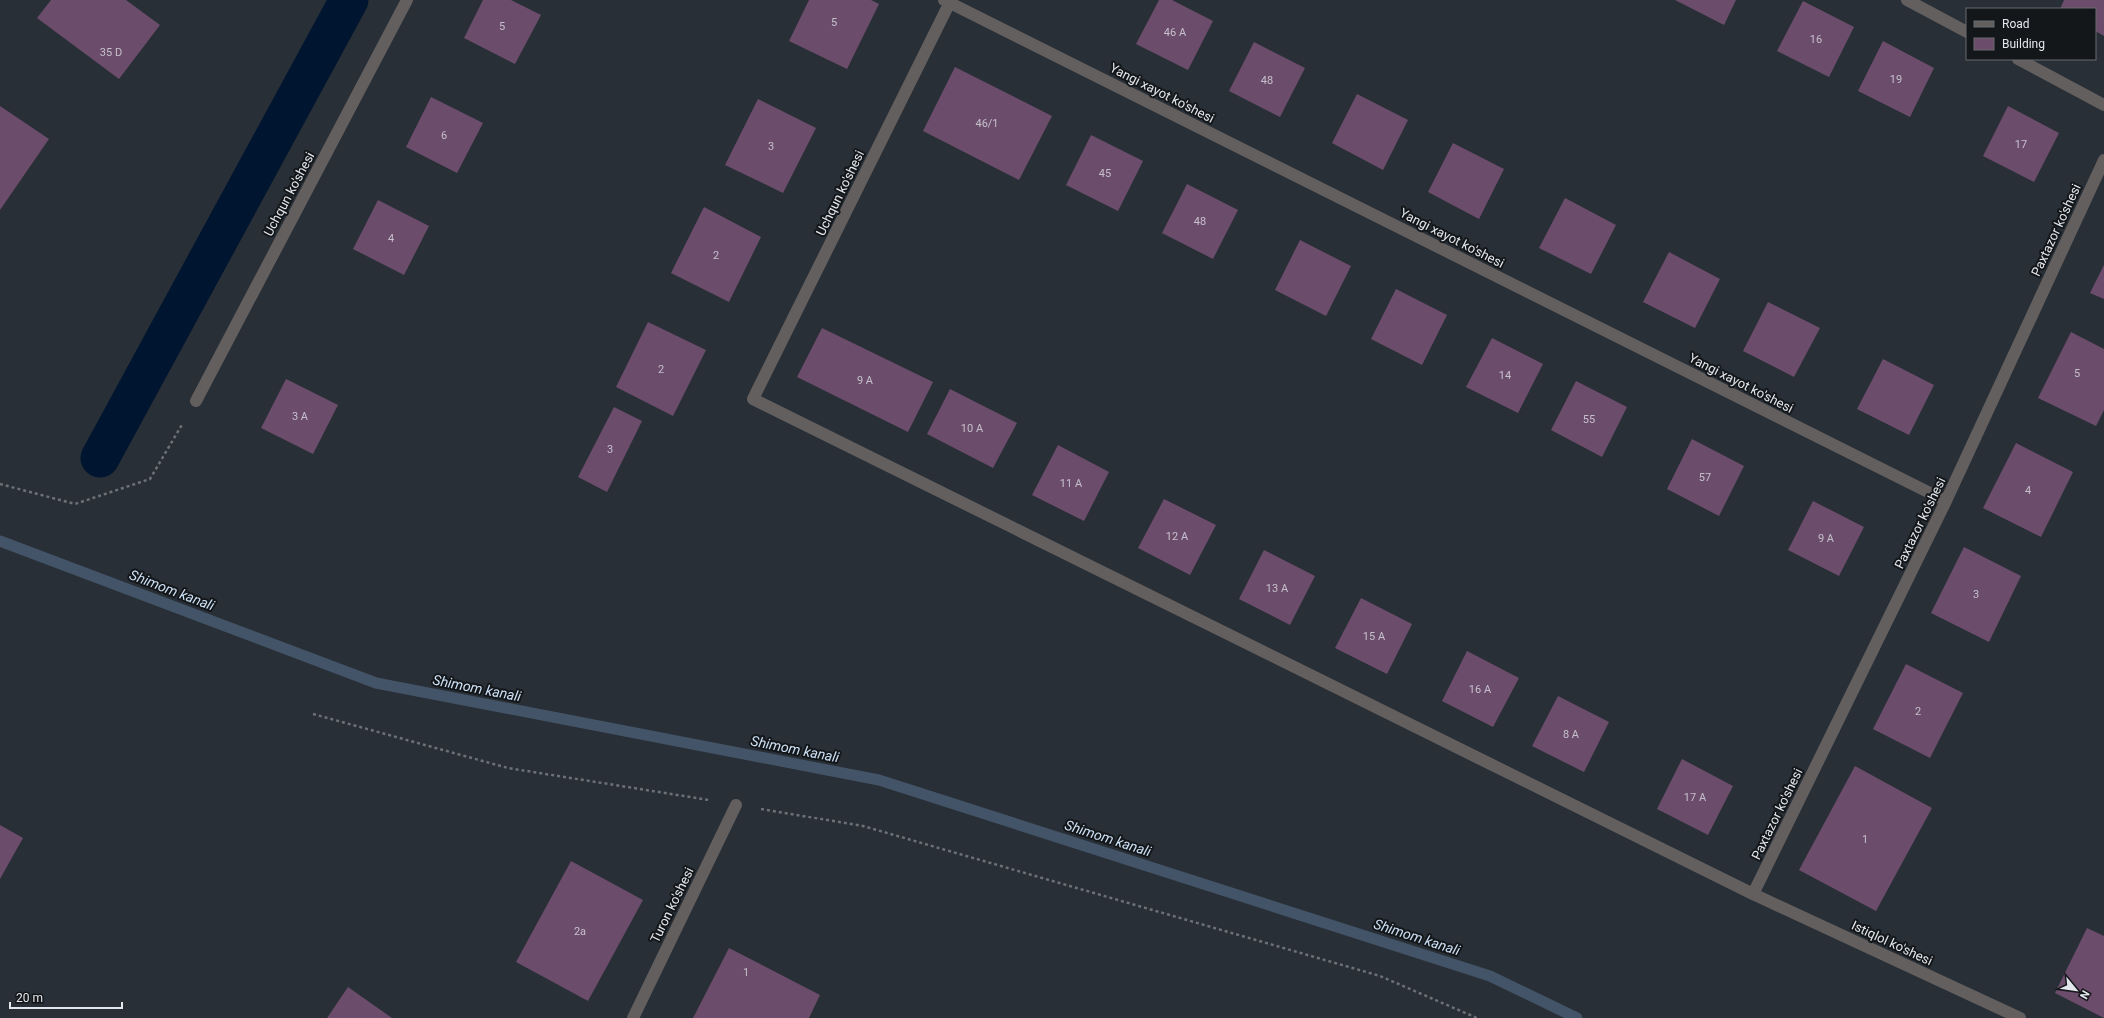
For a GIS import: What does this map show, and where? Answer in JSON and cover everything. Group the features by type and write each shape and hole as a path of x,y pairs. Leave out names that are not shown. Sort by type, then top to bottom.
{"street":[{"name":"Uchqun ko'shesi","path":"196,402 408,0"},
{"path":"1907,0 1966,31"},
{"name":"Uchqun ko'shesi","path":"754,399 948,1"},
{"name":"Yangi xayot ko'shesi","path":"948,1 1946,501"},
{"path":"2020,60 2104,105"},
{"name":"Paxtazor ko'shesi","path":"1752,894 1946,501 2104,160"},
{"name":"Istiqlol ko'shesi","path":"754,399 1752,894 2020,1018"},
{"name":"Turon ko'shesi","path":"633,1018 736,805"}],"path":[{"path":"0,484 75,504 150,479 196,402"},
{"path":"313,714 508,768 863,826 1380,976 1477,1018"}],"building":[{"path":"51,0 126,0 160,25 119,79 37,18"},
{"path":"483,0 511,0 541,15 515,64 464,38"},
{"path":"809,0 871,0 879,4 847,69 789,41"},
{"path":"1159,0 1172,0 1213,21 1188,70 1136,44"},
{"path":"1675,0 1736,0 1724,25"},
{"path":"2064,0 2104,0 2104,36 2096,32 2096,8 2060,8"},
{"path":"1803,1 1854,27 1829,77 1777,51"},
{"path":"1883,41 1934,68 1910,117 1858,91"},
{"path":"1254,42 1305,68 1280,117 1229,91"},
{"path":"955,67 1052,116 1019,180 923,131"},
{"path":"1357,94 1408,120 1383,170 1332,143"},
{"path":"431,97 483,123 457,173 406,147"},
{"path":"758,99 816,128 783,193 725,165"},
{"path":"0,106 49,139 0,210"},
{"path":"2008,106 2059,133 2034,182 1983,156"},
{"path":"1091,135 1143,161 1118,211 1066,185"},
{"path":"1453,143 1504,169 1479,219 1428,192"},
{"path":"1187,184 1238,210 1213,259 1162,233"},
{"path":"1565,198 1616,225 1591,274 1539,248"},
{"path":"378,200 429,226 404,275 353,249"},
{"path":"704,207 761,237 729,302 671,273"},
{"path":"1300,240 1351,266 1326,316 1275,290"},
{"path":"1669,252 1720,279 1695,328 1643,302"},
{"path":"2104,265 2104,299 2090,293"},
{"path":"1396,289 1447,315 1422,365 1371,339"},
{"path":"1768,302 1820,328 1794,377 1743,351"},
{"path":"648,322 706,350 673,416 616,387"},
{"path":"822,328 933,382 908,432 797,377"},
{"path":"2071,332 2104,349 2104,410 2096,426 2038,398"},
{"path":"1492,338 1543,364 1518,413 1466,387"},
{"path":"1883,359 1934,385 1909,435 1857,409"},
{"path":"286,379 338,405 313,454 261,428"},
{"path":"1576,381 1627,407 1602,457 1551,430"},
{"path":"950,389 1017,423 993,468 927,434"},
{"path":"614,407 642,421 607,492 578,477"},
{"path":"1692,439 1744,466 1719,516 1667,489"},
{"path":"2016,443 2073,472 2041,537 1983,508"},
{"path":"1058,445 1109,472 1084,521 1032,495"},
{"path":"1164,499 1216,525 1190,575 1138,548"},
{"path":"1813,501 1864,527 1839,576 1788,550"},
{"path":"1964,547 2021,576 1989,642 1931,613"},
{"path":"1264,550 1315,576 1290,625 1239,599"},
{"path":"1361,598 1412,624 1387,674 1335,648"},
{"path":"1467,651 1519,678 1493,727 1442,701"},
{"path":"1906,664 1963,693 1930,758 1873,729"},
{"path":"1558,696 1609,722 1584,772 1532,746"},
{"path":"1682,759 1733,786 1708,835 1657,809"},
{"path":"1855,766 1932,808 1876,911 1799,870"},
{"path":"0,825 23,838 0,879"},
{"path":"571,861 643,900 588,1001 516,962"},
{"path":"2087,928 2104,936 2104,1018 2055,993"},
{"path":"729,948 820,995 809,1018 693,1018"},
{"path":"348,987 392,1018 327,1018"}],"waterway":[{"path":"100,458 349,0"},
{"name":"Shimom kanali","path":"0,541 376,683 879,780 1490,976 1577,1018"}]}
